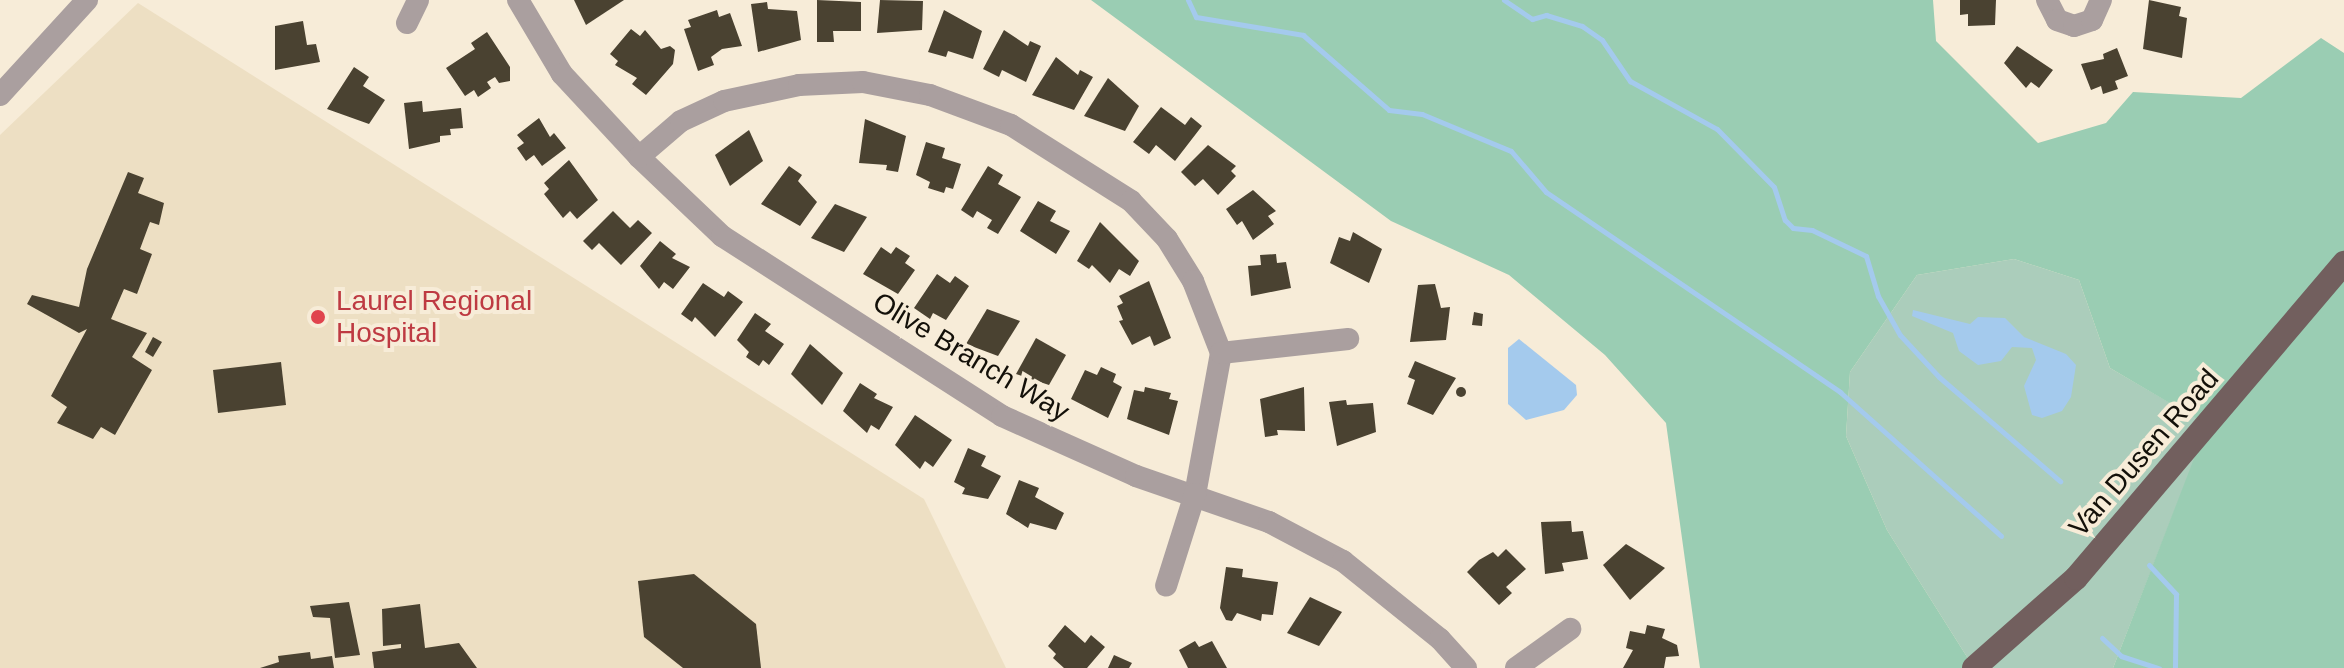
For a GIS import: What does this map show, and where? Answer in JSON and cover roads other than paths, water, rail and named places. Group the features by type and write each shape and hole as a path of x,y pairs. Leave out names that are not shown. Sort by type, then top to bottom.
{"main road":[{"name":"Van Dusen Road","path":"1974,668 2076,578 2344,263"}],"street":[{"path":"0,95 87,0"},
{"path":"407,23 418,0"},
{"name":"Olive Branch Way","path":"518,0 562,74 639,157 722,236 1002,416 1136,476 1269,522 1343,561 1440,639 1466,668"},
{"path":"2047,0 2057,20 2074,26 2092,20 2101,0"},
{"path":"639,157 681,121 724,101 799,85 863,82 930,95 1011,125 1131,201 1167,239 1193,281 1221,353 1195,494 1166,586"},
{"path":"1221,353 1348,339"},
{"path":"1516,668 1570,629"}],"water":[{"path":"1913,310 1970,324 1978,317 2005,318 2024,337 2066,354 2076,365 2071,397 2062,411 2042,418 2032,415 2024,386 2036,360 2032,348 2012,347 2001,361 1978,365 1959,351 1953,333 1912,316"},
{"path":"1519,339 1576,385 1577,395 1564,410 1526,420 1508,404 1508,348"}],"waterway":[{"path":"1188,0 1196,17 1303,35 1389,110 1422,114 1511,151 1546,192 1840,392 2001,536"},
{"path":"1504,0 1532,19 1546,15 1582,26 1602,40 1630,81 1717,129 1774,187 1785,220 1793,228 1812,230 1866,256 1878,296 1900,335 1939,377 2060,481"},
{"path":"2149,565 2176,594 2175,668"},
{"path":"2102,638 2121,656 2159,668"}],"place":[{"name":"Laurel Regional Hospital","path":"318,317"}]}
